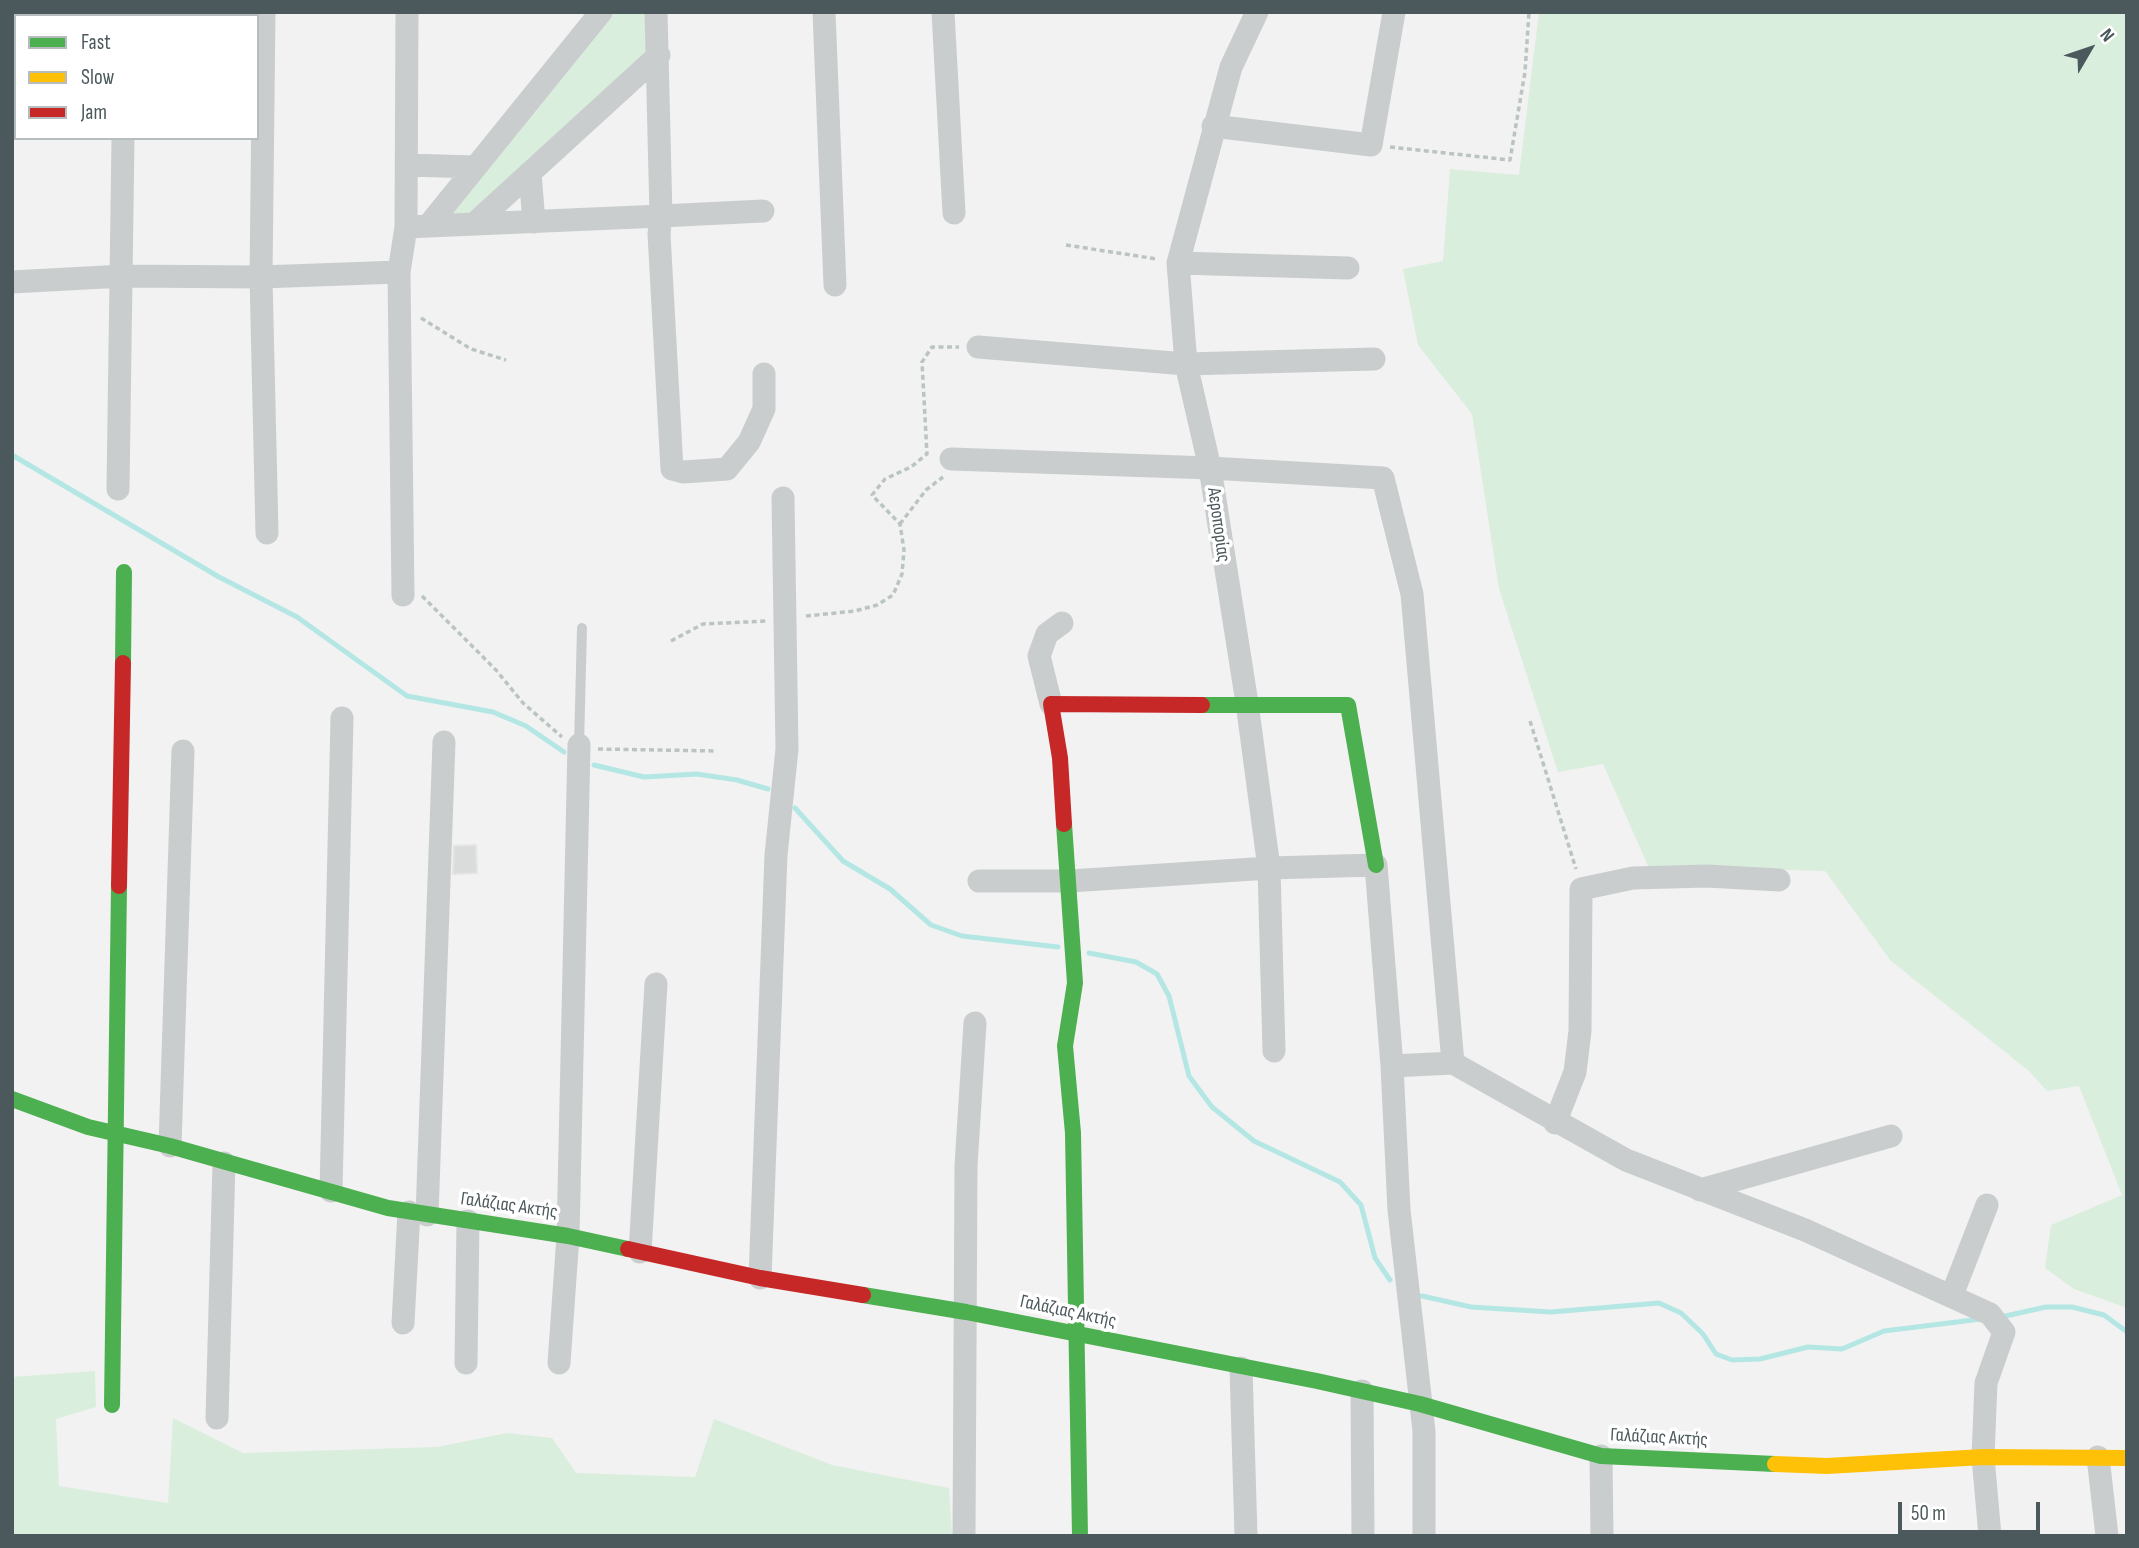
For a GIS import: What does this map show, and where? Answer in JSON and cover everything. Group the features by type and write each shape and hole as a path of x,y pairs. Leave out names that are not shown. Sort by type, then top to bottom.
{"street":[{"path":"264,12 261,277 267,533"},
{"path":"407,12 407,164 417,227"},
{"path":"403,586 399,272 417,227 475,167 600,12"},
{"path":"824,12 835,285"},
{"path":"943,12 954,213"},
{"name":"Αεροπορίας","path":"1257,12 1231,67 1178,263 1186,364 1210,468 1247,703 1269,868 1274,1051"},
{"path":"1213,126 1371,145 1394,12"},
{"path":"657,13 661,216 659,234 672,468 682,472 727,469 749,442 764,409 764,374"},
{"path":"474,224 659,55"},
{"path":"118,488 123,140"},
{"path":"407,164 475,167"},
{"path":"530,173 534,222"},
{"path":"417,227 763,211"},
{"path":"1178,263 1348,268"},
{"path":"12,282 123,276 261,277 399,272"},
{"path":"978,347 1186,364 1374,359"},
{"path":"951,458 1383,478 1412,594 1452,1063"},
{"path":"760,1278 776,855 786,749 783,498"},
{"path":"112,1405 124,572"},
{"path":"1062,623 1047,634 1039,656 1060,758 1075,983 1065,1046 1073,1133 1080,1536"},
{"path":"1051,704 1348,705 1376,865 1392,1066 1399,1210 1424,1431 1424,1536"},
{"path":"331,1191 342,718"},
{"path":"402,1323 418,1214 444,742"},
{"path":"559,1363 568,1236 579,745"},
{"path":"170,1146 183,751"},
{"path":"979,881 1070,881 1269,868 1376,865"},
{"path":"1555,1123 1575,1072 1580,1031 1581,889 1633,878 1707,876 1779,880"},
{"path":"640,1252 656,984"},
{"path":"964,1536 966,1166 975,1023"},
{"path":"1392,1066 1452,1063 1555,1123 1626,1160 1805,1230 1990,1314 2004,1332 1986,1383 1983,1457 1990,1536"},
{"name":"Γαλάζιας Ακτής","path":"12,1099 114,1133 418,1214 568,1236 760,1278 966,1312 1362,1391 1420,1404 1601,1456 1827,1466 1983,1457 2127,1458"},
{"path":"1700,1190 1891,1136"},
{"path":"217,1418 224,1163"},
{"path":"1952,1295 1987,1205"},
{"path":"466,1363 468,1222"},
{"path":"1241,1368 1246,1536"},
{"path":"1362,1391 1363,1536"},
{"path":"1601,1456 1602,1536"},
{"path":"2098,1457 2107,1536"}],"lane":[{"path":"579,745 582,628"}],"path":[{"path":"1371,145 1510,160 1525,72 1529,12"},
{"path":"1066,245 1178,263"},
{"path":"400,297 446,335 471,349 506,360"},
{"path":"671,640 703,624 855,611 877,605 893,594 902,574 904,550 900,524 872,495 885,479 911,467 927,454 922,362 932,348 978,347"},
{"path":"900,524 926,490 975,459"},
{"path":"403,586 487,661 523,703 570,743 605,751 717,751"},
{"path":"1530,721 1581,889"}],"green space":[{"path":"611,12 648,12 650,51 472,216 446,217"},
{"path":"1539,12 2127,12 2127,1308 2074,1289 2045,1268 2051,1225 2122,1195 2079,1086 2047,1091 2029,1071 1891,961 1825,871 1648,866 1603,764 1558,772 1499,589 1472,414 1418,345 1403,269 1443,261 1450,169 1519,175"},
{"path":"95,1371 96,1407 56,1419 59,1486 168,1503 173,1418 243,1453 437,1447 507,1433 552,1438 576,1473 695,1477 714,1419 832,1465 949,1488 952,1536 12,1536 12,1377"}],"building":[{"path":"476,845 477,873 453,874 454,846"}],"waterway":[{"path":"12,455 219,577 297,617 407,696 493,712 526,726 564,752"},
{"path":"594,765 644,777 697,774 737,780 768,789"},
{"path":"795,808 843,861 890,889 931,925 962,936 1058,947"},
{"path":"1089,953 1136,962 1157,974 1169,996 1189,1076 1212,1107 1254,1141 1340,1182 1361,1205 1375,1258 1390,1280"},
{"path":"1422,1296 1471,1307 1551,1312 1659,1303 1681,1313 1703,1334 1716,1354 1732,1360 1760,1359 1808,1347 1842,1349 1884,1331 1981,1319"},
{"path":"2001,1317 2046,1307 2072,1307 2104,1315 2127,1332"}],"traffic: fast":[{"path":"123,663 124,572"},
{"path":"1202,705 1348,705 1376,865"},
{"path":"1064,824 1075,983 1065,1046 1073,1133 1080,1536"},
{"path":"112,1405 119,886"},
{"path":"12,1099 88,1127 170,1146 388,1208 568,1236 628,1249"},
{"path":"863,1295 966,1312 1317,1381 1420,1404 1601,1456 1775,1464"}],"traffic: slow":[{"path":"1775,1464 1827,1466 1983,1457 2127,1458"}],"traffic: jam":[{"path":"119,886 123,663"},
{"path":"1064,824 1060,758 1051,704 1202,705"},
{"path":"628,1249 760,1278 863,1295"}]}
